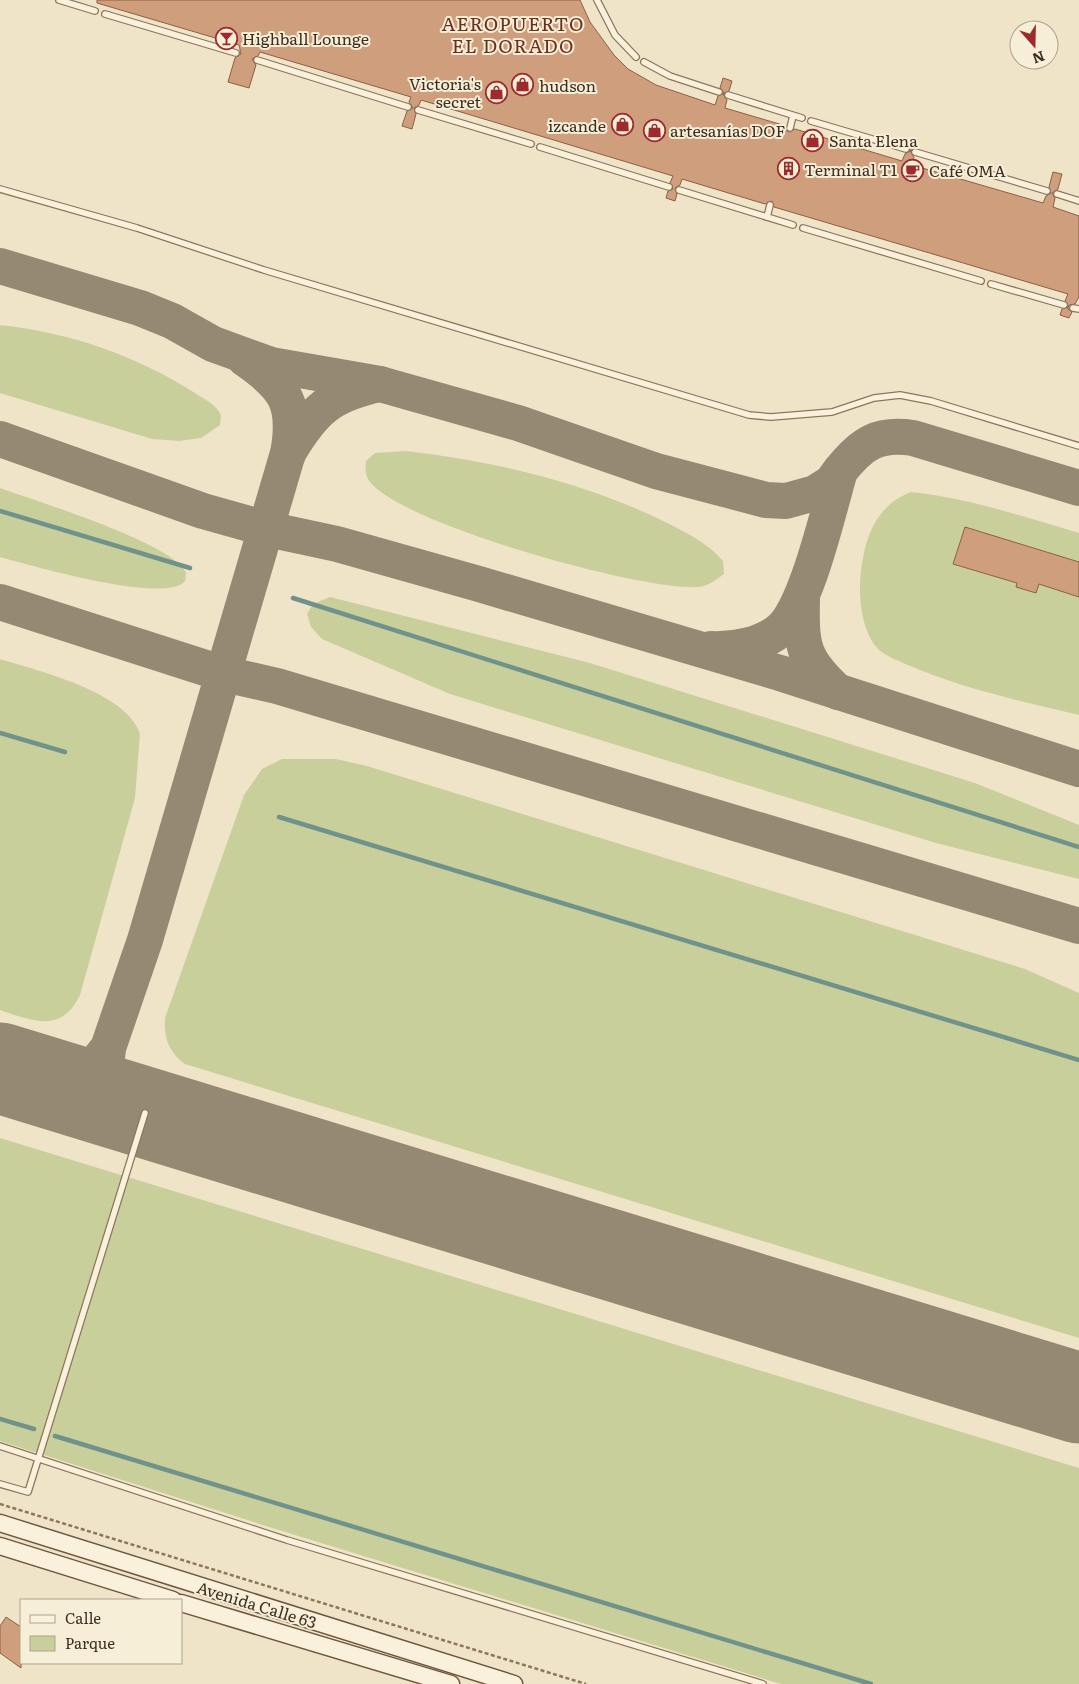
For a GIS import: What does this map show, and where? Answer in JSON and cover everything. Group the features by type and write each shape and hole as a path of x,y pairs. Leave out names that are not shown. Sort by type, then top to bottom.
{"main road":[{"name":"Avenida Calle 63","path":"0,1524 514,1684"},
{"name":"Avenida Calle 63","path":"0,1546 170,1599"},
{"name":"Avenida Calle 63","path":"182,1603 451,1684"}],"lane":[{"path":"59,0 95,11"},
{"path":"596,0 615,35 636,57"},
{"path":"105,14 236,54"},
{"path":"257,60 408,107"},
{"path":"644,62 670,76 719,92"},
{"path":"728,95 802,118"},
{"path":"418,110 531,144"},
{"path":"790,128 793,116"},
{"path":"811,121 906,149"},
{"path":"540,147 669,187"},
{"path":"915,152 1047,191"},
{"path":"0,189 137,228 264,270 749,416 771,417 832,412 874,398 900,395 930,401 1079,446"},
{"path":"679,190 794,225"},
{"path":"1057,194 1079,201"},
{"path":"767,217 770,205"},
{"path":"803,228 981,281"},
{"path":"991,284 1064,305"},
{"path":"0,1484 28,1492 145,1113"},
{"path":"0,1446 296,1543 763,1684"}],"path":[{"path":"0,1504 586,1684"}],"green space":[{"path":"0,325 51,333 126,357 173,380 213,405 221,415 220,425 201,438 179,441 152,439 0,393"},
{"path":"406,451 505,467 570,484 602,495 633,507 695,538 710,548 723,561 724,574 701,587 668,585 578,567 473,535 427,517 391,499 370,482 366,472 366,461 375,453"},
{"path":"0,488 102,524 157,549 176,562 186,573 185,581 173,587 126,586 97,581 0,557"},
{"path":"911,492 975,503 1079,533 1079,715 992,694 950,681 896,660 878,649 867,630 861,606 860,581 865,547 873,527 884,510"},
{"path":"330,597 590,663 975,783 1079,825 1079,879 936,843 450,694 322,639 311,627 307,614 313,604"},
{"path":"0,659 58,677 100,695 118,706 132,719 140,734 135,798 80,995 64,1015 55,1020 45,1021 24,1018 0,1010"},
{"path":"282,759 336,759 367,766 1025,969 1079,993 1079,1338 185,1064 168,1044 165,1032 165,1018 244,795 262,769"},
{"path":"0,1138 1079,1468 1079,1684 781,1684 269,1527 0,1441"}],"building":[{"name":"Terminal T1","path":"97,0 580,0 590,22 614,55 628,69 656,85 715,105 718,96 724,93 720,88 723,78 732,81 729,91 723,94 727,100 725,108 786,126 788,132 795,129 902,161 905,154 910,151 914,157 912,165 1043,203 1046,196 1051,193 1049,187 1053,172 1062,174 1058,189 1052,193 1055,198 1053,207 1079,216 1079,297 1075,304 1069,305 1068,309 1072,312 1069,318 1060,315 1062,309 1068,307 1065,301 1068,294 774,207 772,201 765,204 682,179 680,185 675,188 677,194 675,201 666,198 668,191 673,189 670,183 673,176 421,100 419,105 414,108 416,114 412,129 402,126 407,111 413,108 409,102 411,97 260,52 258,56 252,59 256,65 249,88 228,82 235,58 241,54 239,45 97,3"},
{"path":"909,141 918,144 917,148 910,151"},
{"path":"965,527 1079,562 1079,597 1039,584 1036,593 1016,587 1017,583 953,564"},
{"path":"6,1617 20,1626 21,1668 0,1653 0,1626"}],"waterway":[{"path":"0,511 190,568"},
{"path":"293,598 1079,847"},
{"path":"0,733 65,752"},
{"path":"279,817 1079,1060"},
{"path":"0,1419 34,1429"},
{"path":"55,1436 871,1684"}],"taxiway":[{"path":"0,266 140,308 172,321 213,344 271,365 380,384 518,423 656,471 766,500 786,501 815,493 831,483 840,471"},
{"path":"245,359 270,379 285,398 291,422 288,454"},
{"path":"43,1081 55,1083 82,1073 93,1067 108,1048 145,940 288,453 306,425 325,406 348,393 380,384"},
{"path":"711,649 729,649 756,643 780,630 790,618 808,580 840,471 856,453 872,442 890,437 913,438 1079,488"},
{"path":"0,439 203,511 267,529 337,544 479,584 780,673 1079,769"},
{"path":"802,598 802,628 806,651 817,670 838,692"},
{"path":"0,602 224,674 277,686 1079,926"},
{"path":"108,1048 107,1067 111,1083 120,1097 134,1109"}],"runway":[{"path":"0,1068 1079,1398"}],"place":[{"name":"Highball Lounge","path":"226,38"},
{"name":"hudson","path":"523,85"},
{"name":"Victoria's secret","path":"497,92"},
{"name":"izcande","path":"622,125"},
{"name":"artesanías DOF","path":"654,130"},
{"name":"Santa Elena","path":"813,140"},
{"name":"Terminal T1","path":"788,169"},
{"name":"Café OMA","path":"913,170"}],"district":[{"name":"AEROPUERTO EL DORADO","path":"513,34"}]}
